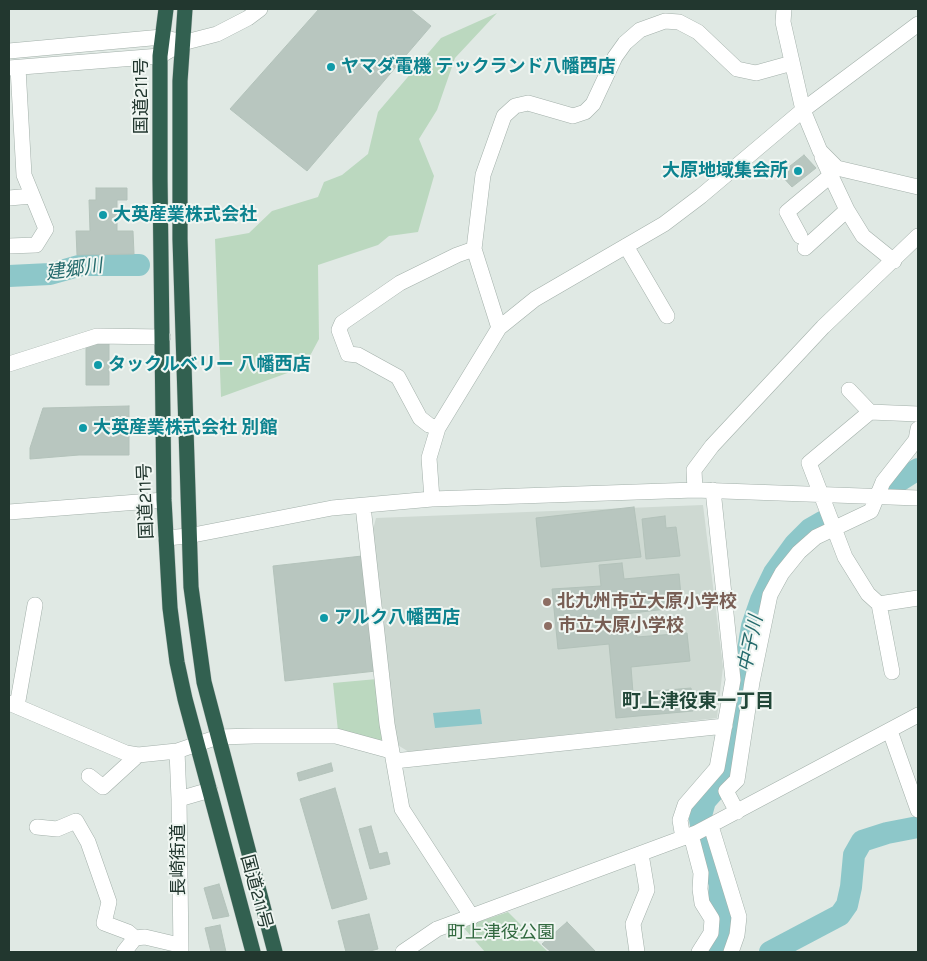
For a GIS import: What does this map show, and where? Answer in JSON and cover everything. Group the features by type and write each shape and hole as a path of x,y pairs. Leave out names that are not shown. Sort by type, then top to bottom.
{"highway":[{"name":"国道211号","path":"166,9 160,56 164,500 170,608 177,662 196,744 210,790 252,952"},
{"name":"国道211号","path":"185,9 180,81 180,230 188,536 196,629 204,682 274,952"}],"street":[{"path":"9,246 36,245 46,229 24,175 15,139 14,68 160,56 182,43 217,34 248,18 260,9"},
{"path":"784,9 783,22 803,110 830,176 847,210 864,236 894,261"},
{"path":"499,328 474,249 483,175 504,116 515,106 528,103 573,116 585,112 593,104 615,57 625,44 640,30 665,21 679,22 698,32 737,69 756,72 792,63"},
{"path":"432,499 429,458 438,428 499,328 535,299 664,224 701,196 803,110 918,24"},
{"path":"9,51 162,37 182,43"},
{"path":"820,151 837,168 918,187"},
{"path":"830,176 786,212 802,242 847,210"},
{"path":"9,198 32,196"},
{"path":"695,490 694,470 712,446 823,327 918,236"},
{"path":"626,246 666,316"},
{"path":"438,428 429,425 420,418 398,377 358,355 348,354 339,330 342,323 400,283 457,255 474,249"},
{"path":"9,364 97,336 163,337"},
{"path":"850,390 870,412"},
{"path":"892,672 879,604 868,594 845,557 809,463 870,412 918,414"},
{"path":"736,812 726,791 736,780 752,682 770,595 782,573 799,552 816,537 834,526 871,511 883,482 916,440 918,429"},
{"path":"166,538 188,536 332,508 432,499 695,490 821,493 918,498"},
{"path":"713,490 733,680 717,768 685,805 680,820 698,832 739,917 737,936 731,952"},
{"path":"9,512 164,500"},
{"path":"363,506 393,756 402,809 472,917"},
{"path":"879,604 918,598"},
{"path":"35,605 13,705 114,749 138,754 177,751 218,737 336,736 393,756 725,726"},
{"path":"733,680 752,682"},
{"path":"403,952 437,929 698,832 918,716"},
{"path":"890,731 918,810"},
{"path":"177,751 179,799"},
{"path":"90,776 103,787 138,754"},
{"name":"長崎街道","path":"180,949 179,799 210,790"},
{"path":"37,827 57,829 76,821 88,842 109,902 104,923 128,932 135,938"},
{"path":"698,832 702,903 712,919 711,933 699,952"},
{"path":"637,952 633,924 647,890 640,854"},
{"path":"124,952 135,938 145,937 180,949"}],"shaded area":[{"name":"北九州市立大原小学校","path":"703,505 723,667 717,718 409,752 396,744 371,537 376,518"}],"green space":[{"path":"497,13 455,58 437,110 419,139 434,176 418,232 389,236 378,245 318,265 319,339 304,367 221,397 215,239 249,233 272,211 318,197 324,182 342,175 368,154 378,112 441,38"},
{"path":"377,679 384,736 380,742 338,731 333,683"},
{"name":"町上津役公園","path":"508,912 548,952 485,952 463,927"}],"water":[{"path":"480,709 482,724 435,728 433,713"}],"building":[{"name":"ヤマダ電機 テックランド八幡西店","path":"319,9 410,9 431,26 307,171 230,109"},
{"name":"大原地域集会所","path":"804,155 816,168 792,187 780,174"},
{"name":"大英産業株式会社","path":"96,188 127,188 127,200 117,200 117,231 133,231 134,254 77,255 76,231 90,231 89,200 96,200"},
{"name":"タックルベリー 八幡西店","path":"109,341 109,385 86,385 86,346"},
{"name":"大英産業株式会社 別館","path":"129,406 129,455 79,455 30,459 30,448 43,408"},
{"path":"634,507 641,557 541,567 536,518"},
{"path":"665,516 666,528 676,527 680,556 646,559 642,519"},
{"name":"アルク八幡西店","path":"362,556 376,671 285,681 273,566"},
{"path":"622,563 624,579 679,574 682,607 625,614 626,627 636,626 637,637 687,633 690,661 631,667 633,693 691,688 693,711 616,718 609,644 558,649 552,589 601,586 599,565"},
{"path":"331,763 333,771 299,781 297,773"},
{"path":"335,788 367,899 332,909 300,799"},
{"path":"371,826 379,854 387,852 390,864 370,869 359,829"},
{"path":"219,884 229,916 213,919 204,888"},
{"path":"369,914 378,949 366,952 346,952 338,921"},
{"path":"567,922 596,952 551,952 542,944"},
{"path":"220,925 226,952 211,952 205,928"}],"waterway":[{"name":"建郷川","path":"9,276 50,274 82,265 139,265"},
{"name":"中子川","path":"896,483 918,469"},
{"name":"中子川","path":"716,952 726,939 729,926 727,909 719,898 720,884 704,842 700,819 705,801 727,776 752,626 761,600 774,573 795,544 810,529 824,521"},
{"path":"770,952 840,915 847,905 854,855 862,841 887,833 918,827"}],"place":[{"name":"ヤマダ電機 テックランド八幡西店","path":"331,67"},
{"name":"大原地域集会所","path":"798,171"},
{"name":"大英産業株式会社","path":"103,215"},
{"name":"タックルベリー 八幡西店","path":"98,365"},
{"name":"大英産業株式会社 別館","path":"83,428"},
{"name":"北九州市立大原小学校","path":"547,602"},
{"name":"アルク八幡西店","path":"324,618"},
{"name":"市立大原小学校","path":"548,626"}],"district":[{"name":"町上津役東一丁目","path":"698,702"}]}
